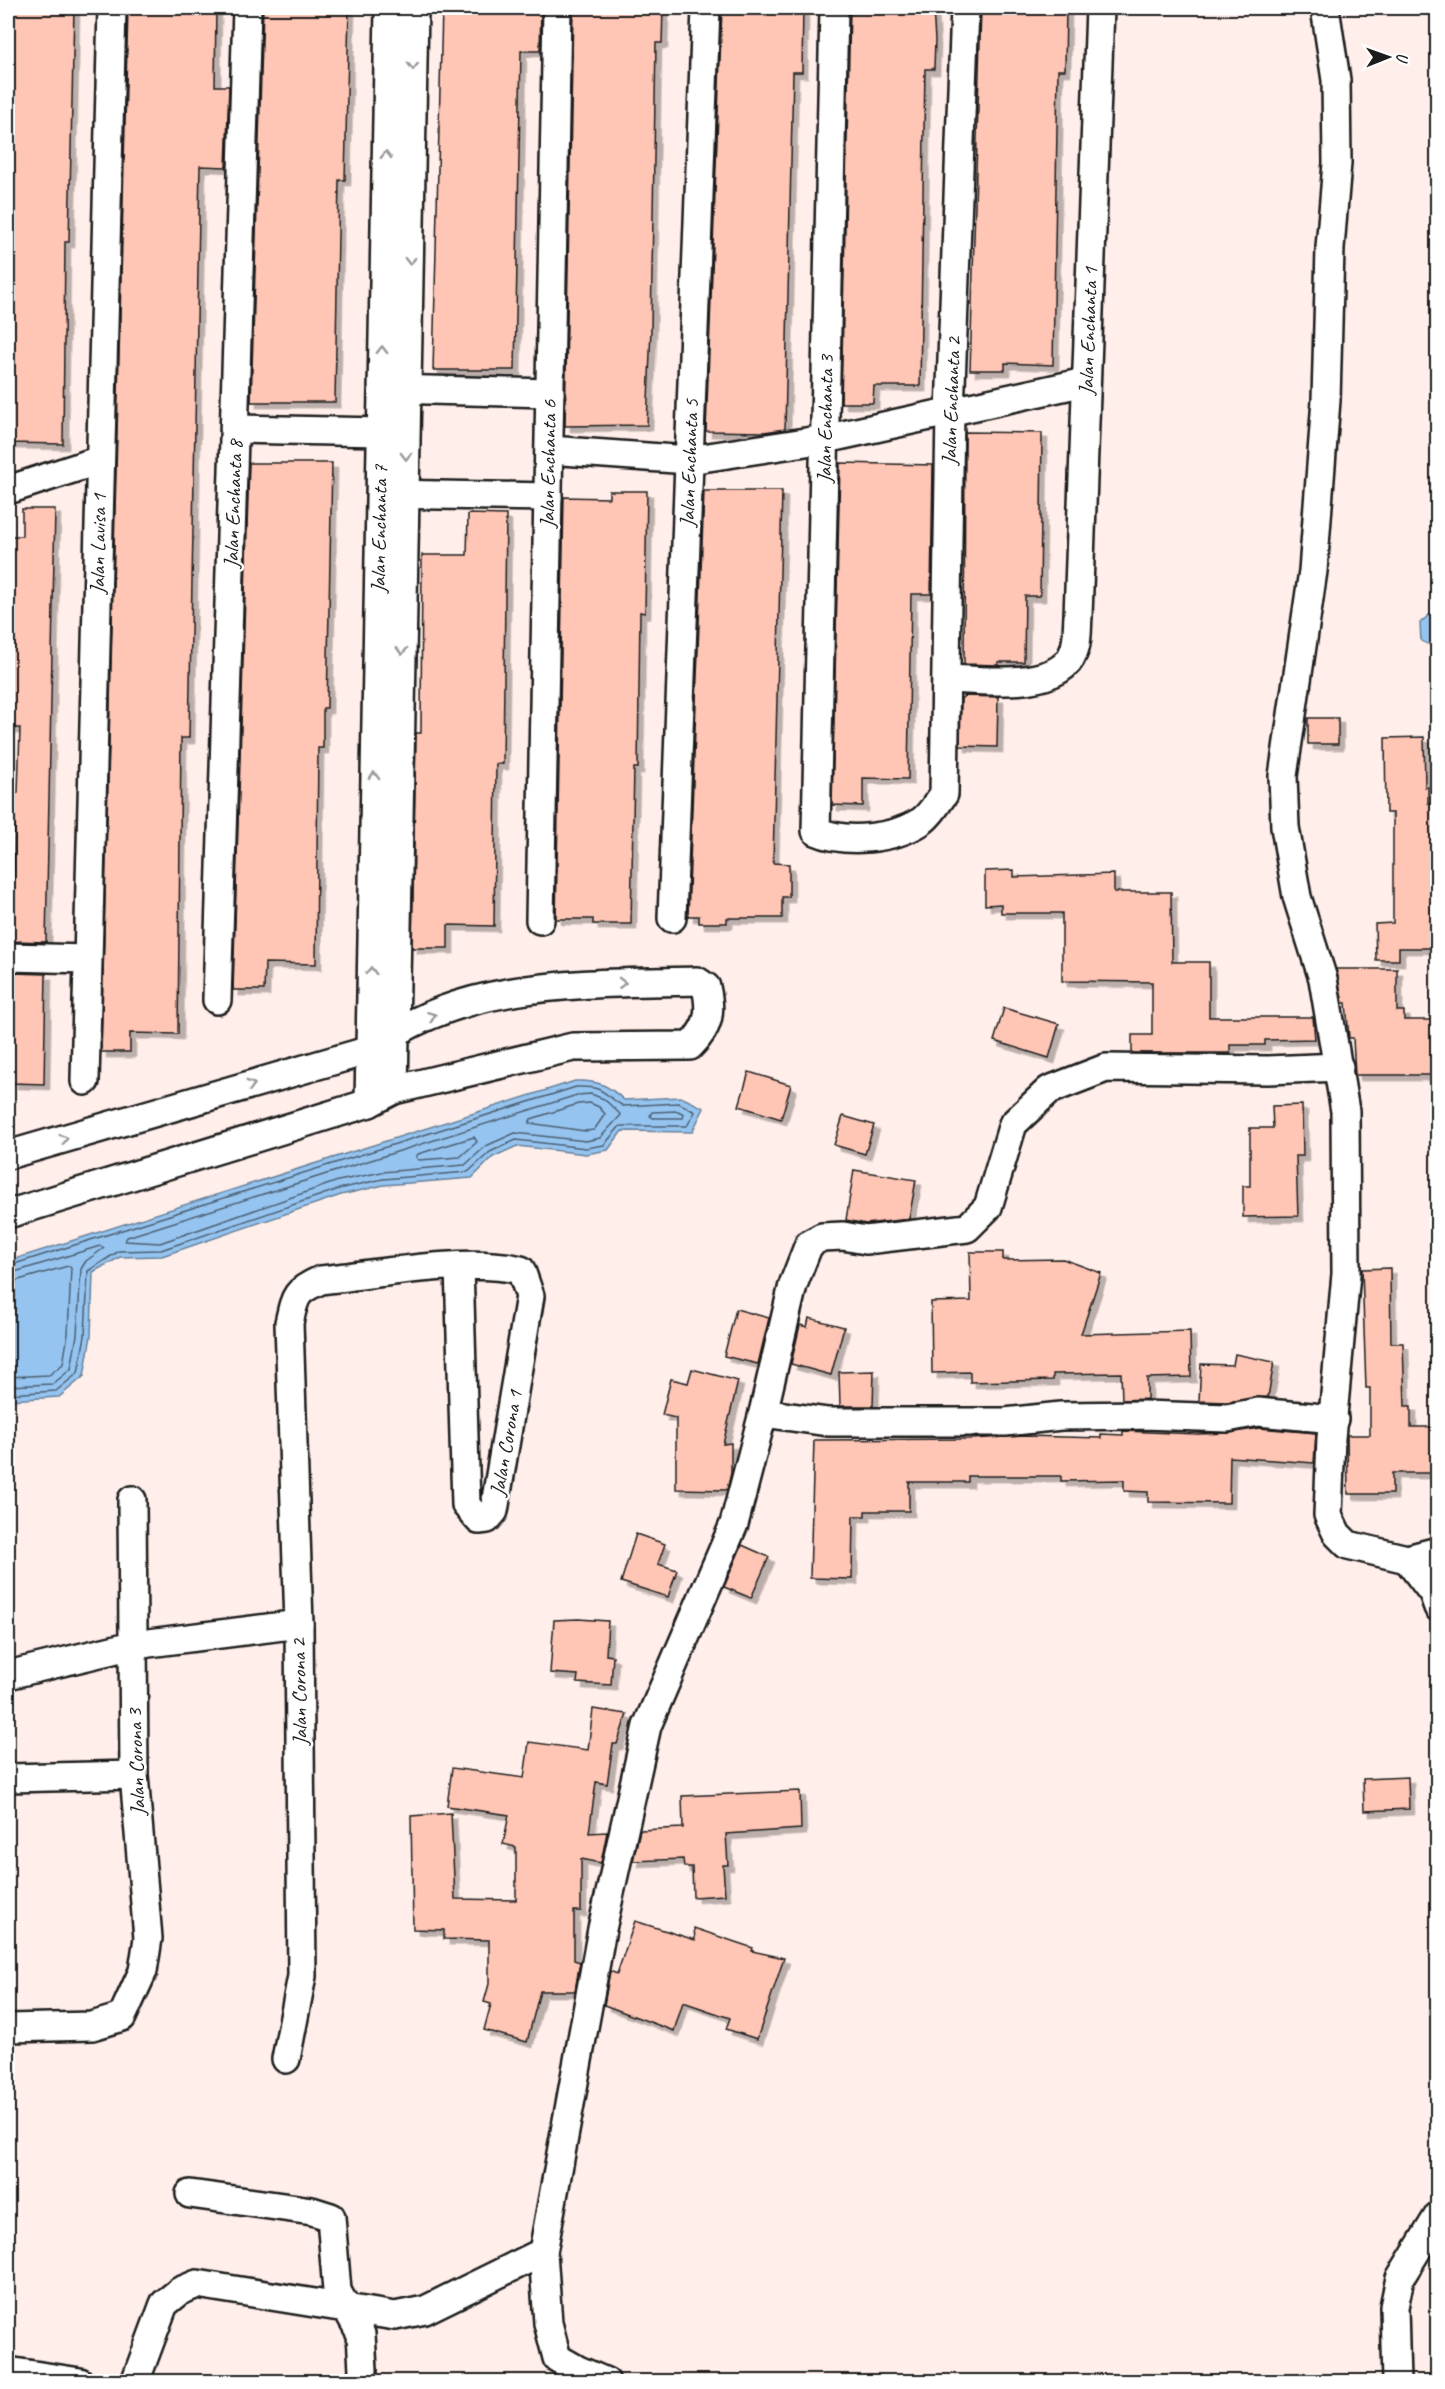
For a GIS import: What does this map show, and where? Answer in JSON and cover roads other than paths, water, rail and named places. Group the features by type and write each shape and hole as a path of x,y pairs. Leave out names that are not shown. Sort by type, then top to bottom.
{"street":[{"name":"Jalan Lavisa 1","path":"85,1081 112,8"},
{"name":"Jalan Enchanta 8","path":"217,1000 247,8"},
{"name":"Jalan Enchanta 7","path":"389,8 395,390 381,432 392,494 394,1090"},
{"name":"Jalan Enchanta 7","path":"369,1103 395,390 414,8"},
{"name":"Jalan Enchanta 6","path":"540,920 557,8"},
{"name":"Jalan Enchanta 5","path":"672,918 706,8"},
{"name":"Jalan Enchanta 3","path":"834,8 816,831 836,837 884,836 921,822 944,794"},
{"name":"Jalan Enchanta 2","path":"944,794 950,412 965,8"},
{"name":"Jalan Enchanta 1","path":"947,679 1023,681 1052,675 1073,654 1078,616 1100,8"},
{"path":"1325,8 1336,80 1337,163 1330,248 1326,400 1313,571 1283,776 1285,827 1297,897 1323,979 1345,1111 1346,1274 1328,1504 1330,1522 1341,1539 1348,1545 1407,1559 1437,1551"},
{"path":"549,450 689,460 825,439 1085,382"},
{"path":"395,390 550,393"},
{"path":"235,429 381,432"},
{"path":"8,490 100,460"},
{"path":"392,494 548,497"},
{"path":"8,957 87,959"},
{"path":"8,1155 370,1050 395,1030 484,996 573,984 697,981 706,987 710,1006 703,1033 690,1046 573,1047 394,1090 369,1103 8,1214"},
{"path":"606,2382 557,2358 548,2323 543,2252 602,1929 647,1726 734,1524 794,1285 809,1244 822,1237 866,1240 913,1237 967,1228 988,1207 1013,1124 1049,1090 1106,1068 1268,1070 1339,1066"},
{"name":"Jalan Corona 1","path":"499,1264 521,1270 530,1296 494,1511 487,1519 479,1520 466,1505 459,1266 499,1264"},
{"name":"Jalan Corona 2","path":"286,2059 302,1976 299,1624 289,1323 294,1297 304,1287 321,1280 459,1266"},
{"path":"763,1413 828,1422 1005,1422 1061,1416 1144,1415 1227,1418 1258,1412 1334,1419"},
{"name":"Jalan Corona 3","path":"8,2028 92,2026 122,2018 143,1971 148,1938 134,1775 132,1500"},
{"path":"1407,1559 1433,1593 1437,1607"},
{"path":"8,1675 133,1645 299,1624"},
{"path":"8,1778 134,1775"},
{"path":"190,2194 312,2211 331,2217 337,2290 361,2334 363,2370 361,2382"},
{"path":"1396,2382 1394,2307 1400,2278 1437,2216"},
{"path":"135,2382 164,2304 180,2291 196,2284 395,2316 412,2314 543,2252"},
{"path":"8,2371 80,2382"}],"water":[{"path":"1437,608 1437,648 1421,641 1420,623"},
{"path":"575,1081 602,1084 624,1100 681,1097 704,1108 692,1132 622,1131 608,1150 586,1154 517,1146 493,1157 472,1178 384,1185 341,1195 162,1256 120,1257 93,1272 91,1336 84,1376 59,1397 8,1400 8,1261"}]}
